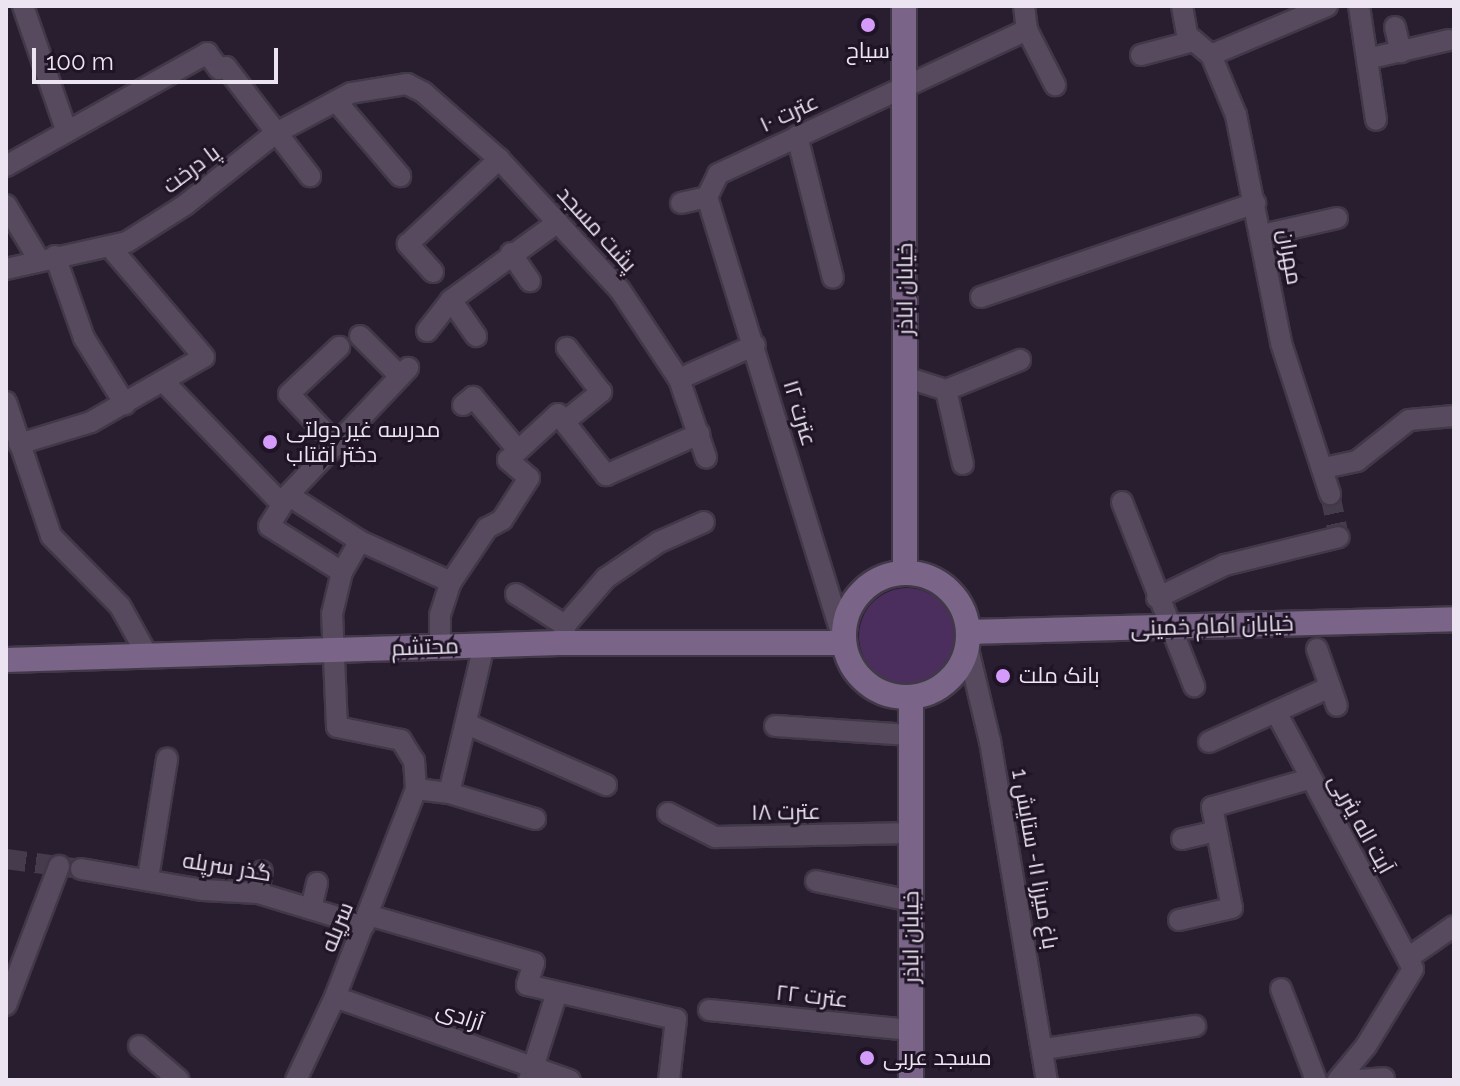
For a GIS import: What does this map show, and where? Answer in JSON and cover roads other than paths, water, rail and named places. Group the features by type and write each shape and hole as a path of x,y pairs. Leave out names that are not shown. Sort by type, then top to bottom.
{"main road":[{"name":"خیابان اباذر","path":"904,6 905,572"},
{"path":"905,572 942,583 965,613 968,640 953,677 926,694 911,697 874,689 860,677 844,643 852,602 884,576 905,572"},
{"name":"خیابان امام خمینی","path":"968,640 1169,627 1454,619"},
{"name":"محتشم","path":"6,660 440,647 563,635 844,643"},
{"name":"خیابان اباذر","path":"911,697 911,1080"}],"street":[{"path":"23,6 67,132"},
{"path":"1024,6 1027,30 1055,85"},
{"path":"1182,6 1187,35 1211,55 1327,6"},
{"path":"1359,6 1376,120"},
{"path":"1395,27 1401,52"},
{"name":"عترت ۱۰","path":"707,197 718,174 1027,30"},
{"path":"1367,59 1449,40"},
{"path":"1141,55 1194,41"},
{"path":"6,166 207,53 219,69 226,67 310,176"},
{"name":"مهران","path":"1211,55 1236,115 1281,343 1330,494"},
{"name":"پا درخت","path":"6,269 110,247 185,205 276,133 365,88 395,83"},
{"name":"پشت مسجد","path":"395,83 423,92 499,159 620,290 679,379 706,457"},
{"path":"336,101 400,176"},
{"path":"797,136 833,278"},
{"path":"433,272 408,244 499,159"},
{"path":"681,203 707,197"},
{"name":"عترت ۱۲","path":"707,197 755,345 844,643"},
{"path":"981,297 1255,203"},
{"path":"6,205 47,258 84,338 125,404"},
{"path":"1262,235 1337,218"},
{"path":"427,331 451,300 511,253 558,222"},
{"path":"19,444 91,422 165,383 204,357 110,247"},
{"path":"511,253 530,281"},
{"path":"451,300 476,336"},
{"path":"342,572 269,526 285,500 404,372 360,336"},
{"path":"679,379 755,345"},
{"path":"335,443 289,394 339,347"},
{"path":"564,422 601,392 567,348"},
{"path":"905,377 946,390 1020,360"},
{"path":"165,383 285,500 360,541 451,582"},
{"path":"946,390 963,464"},
{"path":"463,405 473,397 518,450"},
{"path":"6,402 51,536 120,606 148,656"},
{"path":"440,647 440,615 451,582 487,528 502,520 529,478 508,460 558,414 606,475 699,434"},
{"path":"1324,468 1357,461 1409,420 1454,416"},
{"path":"1122,502 1194,686"},
{"path":"516,594 563,635 589,596 627,562 704,522"},
{"path":"1157,598 1225,565 1339,537"},
{"path":"360,541 342,572 330,650 337,727 401,740 414,761 416,789 449,793 535,819"},
{"name":"باغ میرزا ۱۱- ستایش 1","path":"968,640 988,729 1047,1080"},
{"path":"449,793 484,645"},
{"path":"1209,742 1276,712 1334,697 1317,649"},
{"name":"آیت اله یثربی","path":"1276,712 1309,779 1408,958"},
{"path":"467,724 606,785"},
{"path":"775,726 911,735"},
{"path":"148,878 167,759"},
{"path":"1179,920 1232,908 1212,807 1309,779"},
{"name":"سرپله","path":"296,1080 335,997 416,789"},
{"name":"عترت ۱۸","path":"668,813 715,837 911,833"},
{"path":"1182,839 1216,831"},
{"path":"6,1005 59,866"},
{"name":"گذر سرپله","path":"81,869 148,878 203,890 258,893 311,909 534,963 527,985 557,992"},
{"path":"258,893 262,871"},
{"path":"816,881 911,901"},
{"path":"311,909 317,883"},
{"path":"1338,1080 1366,1046 1413,969 1408,958 1454,926"},
{"path":"1281,989 1316,1080"},
{"path":"531,1074 557,992 676,1019 669,1080"},
{"name":"آزادی","path":"335,997 531,1074 570,1080"},
{"name":"عترت ۲۲","path":"709,1010 911,1030"},
{"path":"1044,1049 1195,1026"},
{"path":"139,1046 179,1080"},
{"path":"1358,1080 1384,1078"}],"tunnel":[{"path":"1330,494 1339,537"},
{"path":"6,859 81,869"}],"place":[{"name":"سیاح","path":"868,25"},
{"name":"مدرسه غیر دولتی دختر آفتاب","path":"270,442"},
{"name":"بانک ملت","path":"1003,676"},
{"name":"مسجد عربی","path":"867,1058"}]}
